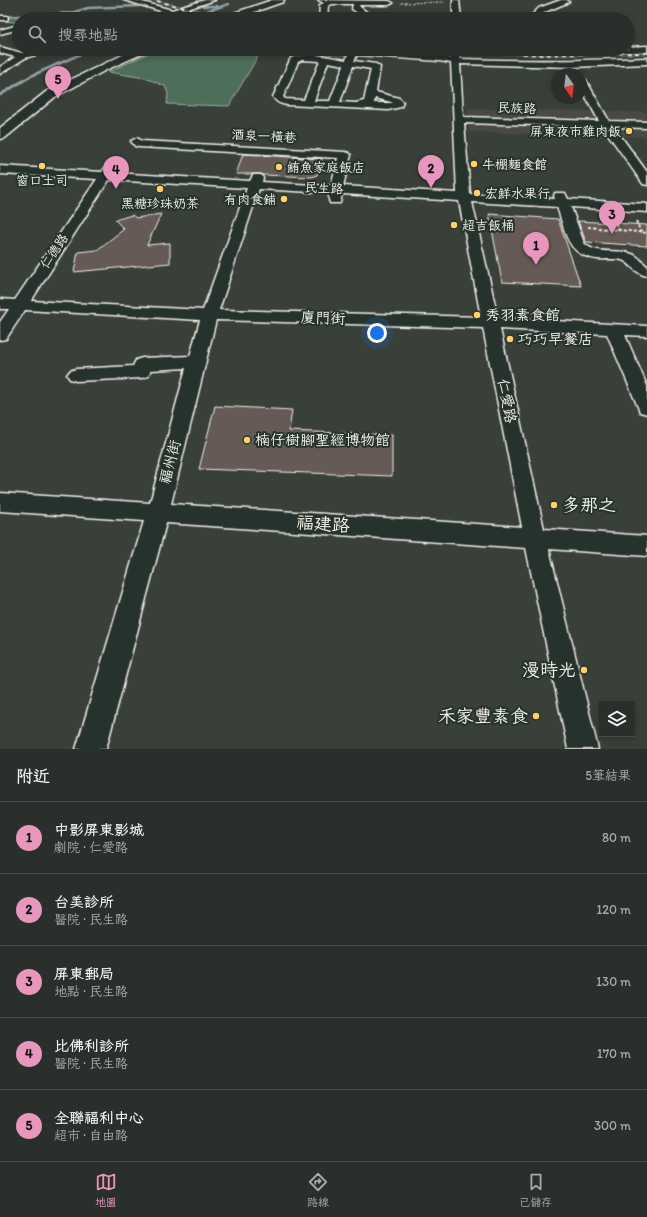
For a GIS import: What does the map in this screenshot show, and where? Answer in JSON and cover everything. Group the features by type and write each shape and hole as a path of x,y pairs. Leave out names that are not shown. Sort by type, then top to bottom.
{"main road":[{"path":"245,12 280,0"},
{"path":"0,135 51,94 129,56"}],"street":[{"path":"127,0 172,12 212,0"},
{"path":"321,0 331,2 389,3"},
{"path":"457,1 457,12"},
{"path":"540,12 565,1"},
{"path":"324,12 324,5 331,2"},
{"path":"357,2 355,7 362,12"},
{"path":"0,32 12,29"},
{"path":"635,49 647,49"},
{"path":"0,50 12,53"},
{"path":"0,63 22,56"},
{"path":"0,72 22,56"},
{"path":"334,104 352,56"},
{"path":"411,56 439,58 450,56"},
{"name":"仁愛路","path":"456,56 458,120 464,196 535,538 583,749"},
{"path":"469,56 572,64 647,61"},
{"path":"356,106 369,103 376,67 307,57 294,60 278,97 279,100 287,102 356,106 388,107 397,105 398,102 395,100 371,94"},
{"path":"308,103 325,59"},
{"path":"572,64 574,68"},
{"path":"587,91 606,124 647,181"},
{"name":"民族路","path":"458,120 647,125"},
{"name":"酒泉一橫巷","path":"137,141 139,144 345,154 336,194"},
{"name":"民生路","path":"0,170 108,172 256,181 336,194 464,196 561,200 647,208"},
{"name":"仁德路","path":"0,335 18,305 108,172"},
{"name":"福州街","path":"91,749 158,512 209,315 256,181"},
{"path":"561,200 577,244 581,249 592,254 624,256 631,258 642,270 647,272"},
{"name":"廈門街","path":"0,304 209,315 491,323 647,331"},
{"path":"614,330 647,407"},
{"path":"76,375 142,372 142,364 196,362"},
{"name":"福建路","path":"0,502 647,546"}],"path":[{"path":"389,3 457,1"},
{"path":"612,216 619,231"},
{"path":"635,217 641,232"},
{"path":"584,224 593,229 647,233"}],"shaded area":[{"path":"467,109 647,112 647,137 469,132"}],"green space":[{"path":"12,16 12,22 0,20 0,17"},
{"path":"143,56 258,56 229,106 167,104 168,94 165,86 145,78 108,72"}],"building":[{"name":"鮪魚家庭飯店","path":"243,154 322,159 317,175 312,177 236,174"},
{"path":"161,214 147,245 170,243 170,263 74,272 78,252 97,250 124,229 115,220 132,215 136,218"},
{"path":"489,214 558,219 581,286 502,282"},
{"path":"578,221 647,225 647,246 586,242"},
{"path":"215,406 292,410 289,431 392,435 392,476 199,469"}],"waterway":[{"path":"204,12 229,4"},
{"path":"74,12 88,8 139,6"},
{"path":"203,6 217,6"},
{"path":"0,17 12,16"},
{"path":"58,64 76,56"},
{"path":"0,95 31,76 60,63"}],"railway":[{"path":"153,0 201,12"},
{"path":"635,53 647,53"}],"place":[{"name":"全聯福利中心","path":"58,99"},
{"name":"屏東夜市雞肉飯","path":"629,131"},
{"name":"牛棚麵食館","path":"474,164"},
{"name":"窗口土司","path":"42,166"},
{"name":"鮪魚家庭飯店","path":"279,167"},
{"name":"台美診所","path":"431,188"},
{"name":"比佛利診所","path":"116,189"},
{"name":"黑糖珍珠奶茶","path":"160,189"},
{"name":"宏鮮水果行","path":"477,193"},
{"name":"有肉食鋪","path":"284,199"},
{"name":"超吉飯桶","path":"454,225"},
{"name":"屏東郵局","path":"612,234"},
{"name":"中影屏東影城","path":"536,265"},
{"name":"秀羽素食館","path":"477,315"},
{"name":"巧巧早餐店","path":"510,339"},
{"name":"楠仔樹腳聖經博物館","path":"247,440"},
{"name":"多那之","path":"554,505"},
{"name":"漫時光","path":"584,670"},
{"name":"禾家豐素食","path":"536,716"}]}
